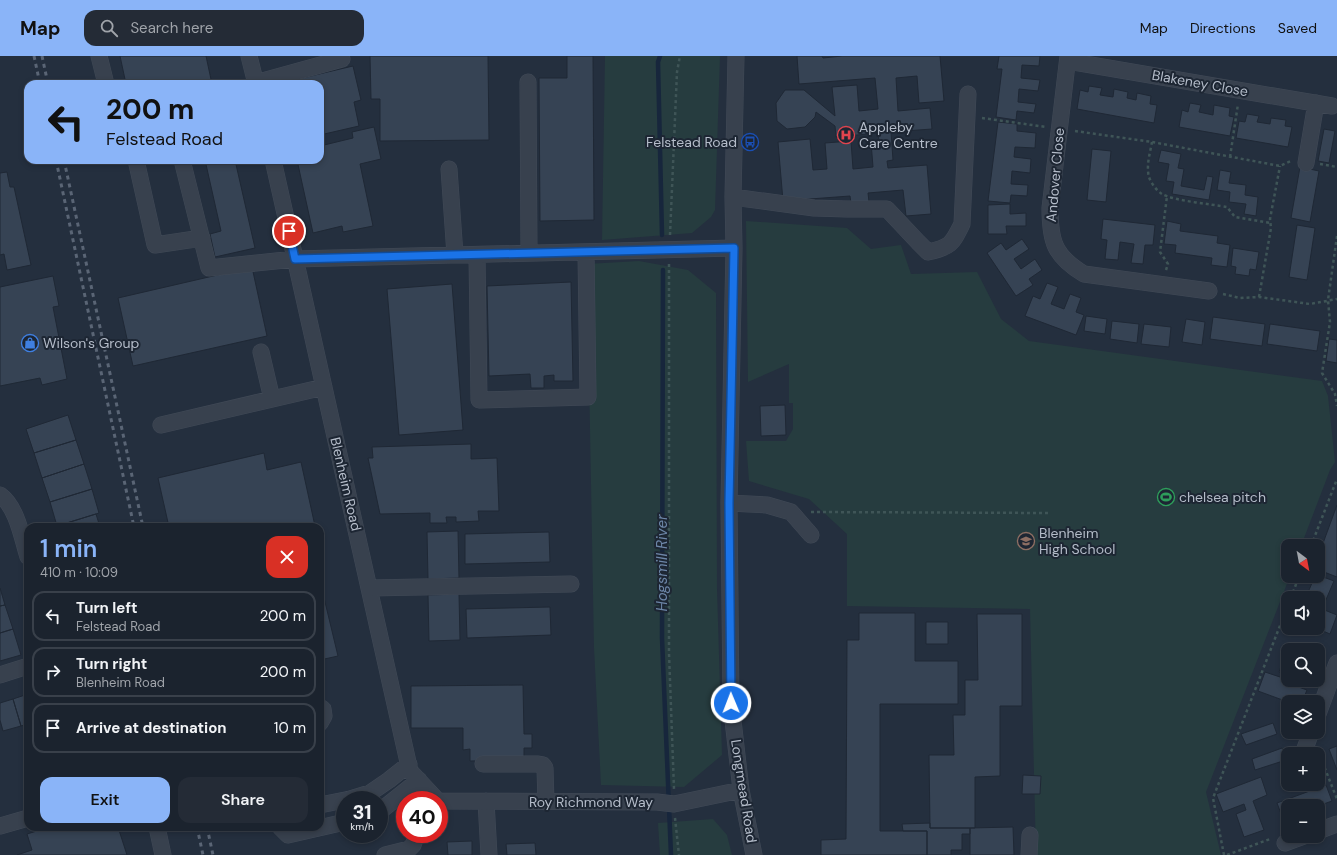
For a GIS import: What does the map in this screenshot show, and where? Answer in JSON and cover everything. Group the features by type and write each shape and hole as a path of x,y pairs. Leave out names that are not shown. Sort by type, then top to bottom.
{"street":[{"path":"99,56 105,80"},
{"path":"249,56 255,80"},
{"name":"Longmead Road","path":"736,56 729,503 731,703 740,790 754,855"},
{"name":"Blakeney Close","path":"1068,58 1332,106"},
{"name":"Andover Close","path":"1068,58 1050,208 1052,240 1060,254 1070,266 1084,274 1209,291"},
{"path":"270,80 342,59"},
{"path":"528,82 529,253"},
{"path":"733,197 814,208 887,209 928,252 941,249 954,242 962,224 968,94"},
{"path":"1306,163 1316,103"},
{"path":"137,164 156,246 202,238"},
{"path":"183,164 209,268 295,259 734,248"},
{"name":"Blenheim Road","path":"274,164 410,771 427,791"},
{"path":"449,169 455,255"},
{"path":"477,254 479,400 588,397 586,252"},
{"path":"261,352 272,399"},
{"path":"161,425 324,387"},
{"path":"0,495 8,501 13,510 24,544"},
{"path":"729,503 767,505 791,512 811,535"},
{"path":"370,588 570,584"},
{"path":"1325,695 1337,663"},
{"path":"0,675 24,667"},
{"path":"373,791 390,780 409,764"},
{"path":"483,764 542,765 545,768 546,802"},
{"name":"Roy Richmond Way","path":"448,797 486,801 657,802 674,804 740,790"},
{"path":"486,801 489,855"},
{"path":"324,804 336,802"},
{"path":"0,826 24,819"},
{"path":"324,827 336,824"},
{"path":"1325,828 1337,824"},
{"path":"158,831 163,855"},
{"path":"284,831 288,835 306,831"},
{"path":"1030,835 1030,855"},
{"path":"385,855 409,849 413,843"}],"path":[{"path":"679,855 674,804 669,654 669,250 677,72 680,56"},
{"path":"1230,157 1240,90"},
{"path":"967,116 1152,142 1280,166 1289,160 1337,167"},
{"path":"1152,142 1148,166 1149,176 1154,186 1161,193 1168,196 1226,207 1235,217 1270,223"},
{"path":"1259,297 1280,166"},
{"path":"1162,284 1168,264 1160,252 1168,196"},
{"path":"1337,236 1328,300 1330,322 1322,373 1336,394 1337,406"},
{"path":"1209,291 1240,298 1259,297 1310,304 1337,299"},
{"path":"1314,539 1337,479"},
{"path":"791,512 1048,513"},
{"path":"1224,855 1213,798 1281,623"},
{"path":"1325,769 1337,800"},
{"path":"1228,855 1280,836 1281,837"}],"green space":[{"path":"605,56 720,56 715,210 711,217 692,233 602,240"},
{"name":"Blenheim High School","path":"746,221 847,228 871,249 901,245 911,274 977,272 1001,319 1029,341 1322,381 1328,396 1335,462 1330,470 1304,539 1281,539 1281,583 1287,583 1284,591 1281,591 1281,599 1206,792 1221,855 1036,855 1030,609 847,606 847,534 809,499 749,481 746,441 786,441 793,429 793,403 789,403 789,364 748,382"},
{"path":"639,261 688,270 716,293 717,589 722,755 684,787 601,785 594,648 587,264"},
{"path":"713,819 727,835 732,855 660,855 658,823"}],"building":[{"path":"120,56 206,56 211,80 125,80"},
{"path":"370,56 488,56 489,140 380,141 380,99 371,99"},
{"path":"567,56 593,56 594,220 540,221 539,78 567,78"},
{"name":"Appleby Care Centre","path":"797,56 822,56 823,58 842,56 940,56 944,101 919,103 917,76 896,78 898,111 930,108 932,129 891,132 893,160 887,161 888,168 927,165 931,214 906,216 903,190 868,193 869,202 851,203 850,196 783,201 778,142 810,139 813,170 827,169 825,143 851,141 853,169 873,167 871,142 879,141 878,133 836,137 835,126 816,112 815,117 805,127 787,129 777,121 776,103 785,90 804,90 835,116 832,87 857,85 859,111 878,109 875,78 799,84"},
{"path":"999,56 1040,56 1039,66 1022,65 1021,78 1040,80 1038,91 1019,89 1018,102 1036,104 1034,113 1017,111 1016,120 996,117 1002,69 997,69"},
{"path":"353,66 361,100 354,102 359,126 324,134 324,80 294,80"},
{"path":"1089,86 1102,88 1100,95 1113,97 1114,89 1128,92 1127,98 1136,100 1137,93 1151,96 1150,104 1157,105 1154,123 1077,109 1080,90 1088,92"},
{"path":"1190,103 1201,105 1199,112 1213,115 1214,105 1230,108 1229,116 1234,117 1230,136 1179,127 1182,110 1188,112"},
{"path":"1247,114 1259,116 1257,122 1270,124 1271,118 1286,120 1285,126 1292,127 1288,147 1236,138 1239,121 1245,122"},
{"path":"998,122 1017,124 1017,131 1036,133 1035,148 1015,147 1014,157 1031,159 1030,173 1012,171 1011,184 1028,185 1027,196 1011,195 1010,203 988,201"},
{"path":"374,127 381,159 360,164 373,226 343,232 342,226 313,233 298,164 324,164 324,145 353,138 352,132"},
{"path":"1324,129 1335,131 1329,163 1318,161"},
{"path":"1092,149 1111,151 1106,202 1087,200"},
{"path":"1161,150 1181,154 1178,168 1184,169 1181,186 1204,190 1207,176 1213,177 1209,200 1172,194 1174,182 1166,181 1169,164 1158,162"},
{"path":"206,164 236,164 255,248 215,257 210,234 221,231"},
{"path":"1300,167 1319,171 1310,222 1291,218"},
{"path":"1220,170 1231,172 1229,183 1246,185 1245,195 1258,197 1256,216 1244,214 1246,204 1229,202 1230,192 1217,190"},
{"path":"7,172 10,187 14,187 31,265 7,270 4,254 0,255 0,173"},
{"path":"1010,204 1010,214 1026,213 1026,226 1006,226 1007,234 988,234 988,205"},
{"path":"1103,219 1155,225 1153,245 1145,245 1143,264 1131,263 1134,244 1120,242 1118,260 1105,259 1107,240 1101,239"},
{"path":"1167,221 1181,224 1180,231 1218,236 1217,243 1230,245 1227,267 1211,265 1212,258 1175,253 1176,245 1164,244"},
{"path":"1297,225 1315,228 1307,280 1289,277"},
{"path":"1022,239 1029,249 1014,259 1021,269 1035,259 1042,270 1029,279 1033,285 1016,296 987,253 1001,243 1006,250"},
{"path":"1233,248 1259,252 1256,270 1250,269 1249,276 1235,274 1236,267 1231,266"},
{"path":"252,267 267,336 133,366 118,298"},
{"name":"Wilson's Group","path":"53,276 59,306 53,307 67,379 42,385 40,378 0,386 0,287"},
{"path":"571,282 573,381 554,381 554,375 544,376 544,388 531,388 530,374 489,376 487,286"},
{"path":"1047,283 1058,287 1051,304 1064,309 1070,294 1081,298 1076,312 1084,315 1076,335 1025,316 1033,296 1040,299"},
{"path":"452,284 463,430 399,435 387,289"},
{"path":"1086,316 1107,319 1105,334 1084,331"},
{"path":"1213,317 1265,324 1262,346 1210,339"},
{"path":"1186,319 1205,322 1202,345 1182,342"},
{"path":"1112,321 1139,324 1137,343 1110,339"},
{"path":"1144,324 1171,327 1169,347 1141,344"},
{"path":"1270,324 1320,331 1317,351 1267,344"},
{"path":"1329,339 1337,340 1337,363 1326,361"},
{"path":"785,405 786,435 761,436 760,406"},
{"path":"68,415 76,440 34,453 26,429"},
{"path":"76,440 84,464 42,478 34,453"},
{"path":"471,444 471,459 497,458 499,511 478,511 479,521 456,522 456,517 446,517 447,523 430,523 430,513 380,514 368,458 373,458 372,447"},
{"path":"264,453 267,470 301,462 314,523 168,523 158,478"},
{"path":"84,464 92,489 50,502 42,478"},
{"path":"92,489 99,513 67,523 56,523 50,502"},
{"path":"1337,505 1337,577 1325,572 1325,539"},
{"path":"96,514 99,523 67,523"},
{"path":"458,531 459,578 428,579 427,532"},
{"path":"549,532 550,562 465,564 465,534"},
{"path":"1325,578 1334,581 1325,602 1325,591 1309,591 1312,583 1325,583"},
{"path":"0,588 5,605 0,606"},
{"path":"459,594 460,640 429,641 428,595"},
{"path":"324,598 338,656 324,659"},
{"path":"5,605 13,629 0,633 0,606"},
{"path":"550,607 551,635 467,638 466,609"},
{"path":"1325,610 1337,615 1330,634 1325,632"},
{"path":"859,613 915,613 915,661 958,661 958,704 880,704 880,831 927,831 927,855 821,855 821,840 846,839 847,640 859,640"},
{"path":"977,614 1022,614 1022,706 1000,706 1000,776 975,777 975,828 930,828 929,755 954,755 953,715 965,715 965,680 978,680"},
{"path":"926,622 948,622 948,644 926,644"},
{"path":"13,629 21,655 0,661 0,633"},
{"path":"1265,672 1281,677 1281,687 1299,687 1307,690 1305,695 1281,695 1281,699 1258,691"},
{"path":"523,685 524,734 532,734 532,748 524,748 524,760 470,761 470,749 463,750 463,728 411,728 411,686"},
{"path":"24,695 24,725 21,726 13,699"},
{"path":"13,699 21,726 3,731 0,720 0,703"},
{"path":"1273,723 1277,734 1246,745 1241,734"},
{"path":"1337,746 1337,770 1329,749"},
{"path":"1281,748 1281,762 1255,770 1252,759"},
{"path":"1023,775 1041,776 1040,794 1022,794"},
{"path":"1261,777 1267,795 1253,801 1264,830 1244,837 1236,814 1246,810 1244,804 1223,812 1216,794"},
{"path":"1325,785 1332,801 1325,804 1325,799 1288,799 1310,791 1325,791"},
{"path":"1281,802 1281,814 1277,803"},
{"path":"930,823 930,828 970,828 970,834 962,834 962,850 951,850 951,855 927,855 927,831 903,831 902,824"},
{"path":"1013,827 1014,855 970,855 970,828"},
{"path":"37,831 119,831 127,855 17,855 32,850 27,834"},
{"path":"472,841 472,855 448,855 448,842"},
{"path":"535,843 536,855 507,855 506,844"}],"waterway":[{"name":"Hogsmill River","path":"660,56 658,62 662,235"},
{"name":"Hogsmill River","path":"663,270 662,638 671,855"}],"railway":[{"path":"34,56 39,80"},
{"path":"42,56 47,80"},
{"path":"57,164 133,523"},
{"path":"65,164 142,523"},
{"path":"198,831 203,855"},
{"path":"208,831 213,855"}],"place":[{"name":"Appleby Care Centre","path":"846,135"},
{"name":"Felstead Road","path":"750,142"},
{"name":"Wilson's Group","path":"30,343"},
{"name":"chelsea pitch","path":"1166,497"},
{"name":"Blenheim High School","path":"1026,541"}],"route":[{"path":"289,231 295,259 734,248 729,503 731,703"}]}
